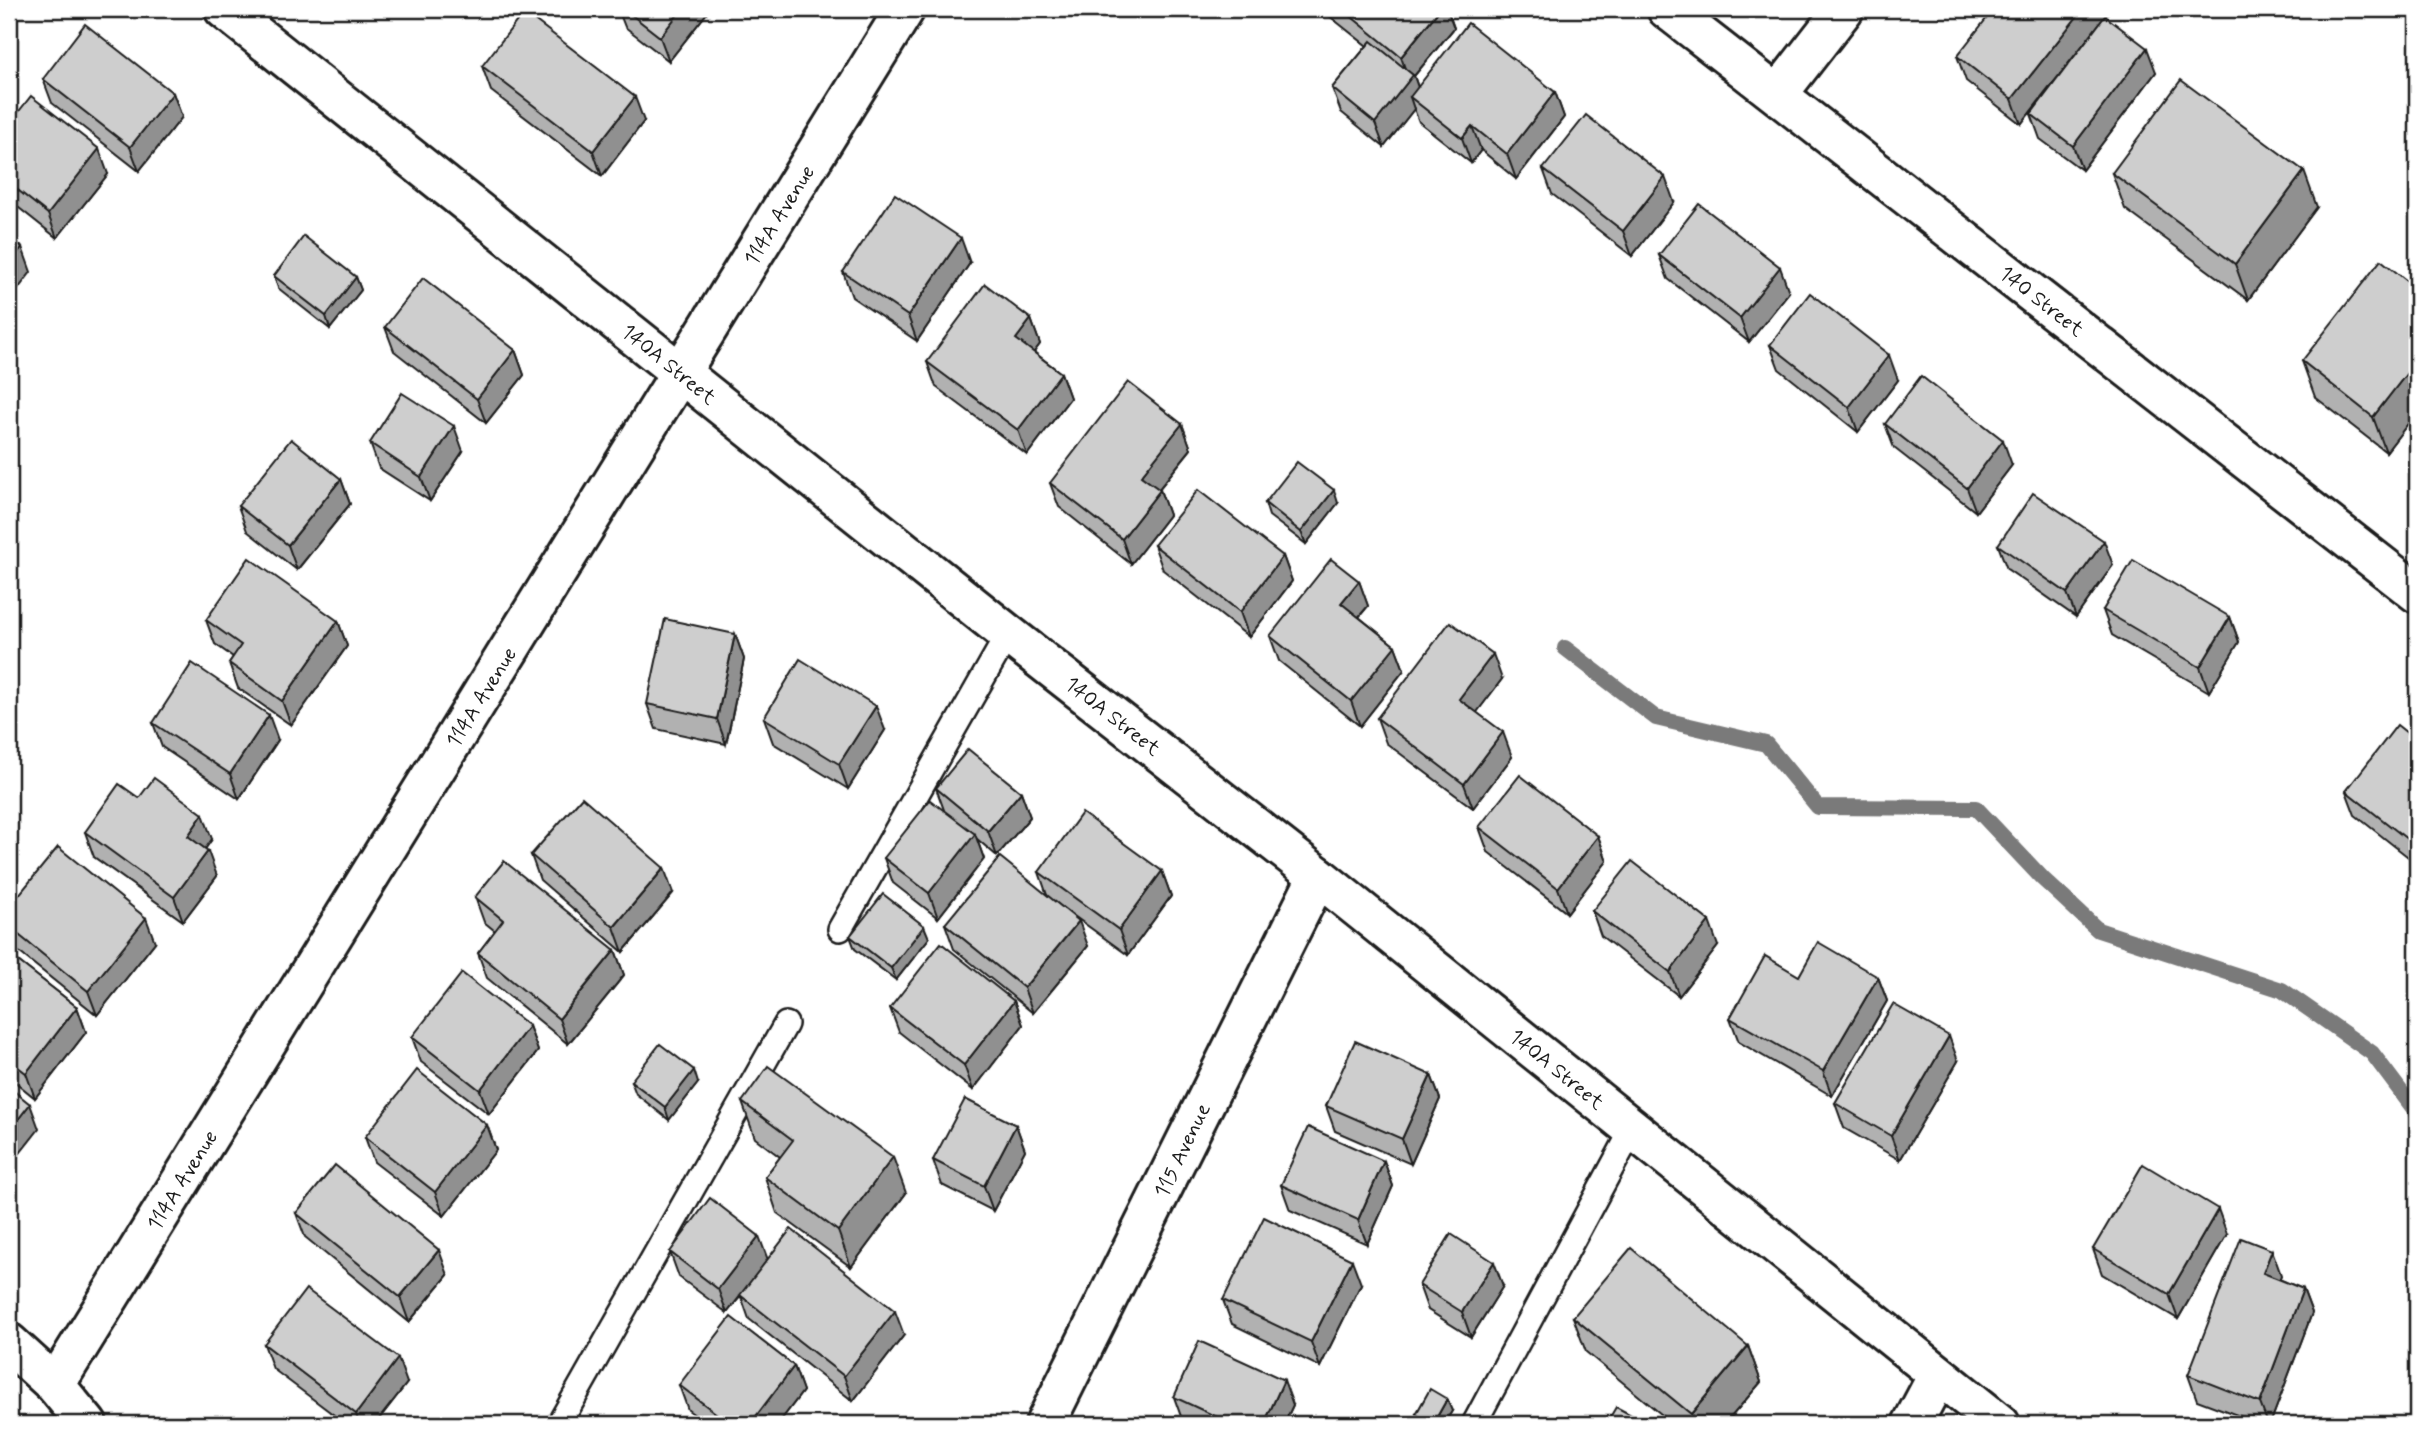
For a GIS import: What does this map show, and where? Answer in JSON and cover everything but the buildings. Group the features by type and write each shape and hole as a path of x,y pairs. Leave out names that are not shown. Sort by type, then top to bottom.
{"street":[{"name":"140A Street","path":"224,9 1008,634 1318,876 2000,1424"},
{"name":"114A Avenue","path":"55,1385 905,9"},
{"name":"140 Street","path":"1667,9 2417,593"},
{"path":"1778,94 1844,9"},
{"name":"115 Avenue","path":"1045,1424 1318,876"},
{"path":"9,1343 55,1385 87,1424"},
{"path":"1912,1424 1938,1376"}],"lane":[{"path":"840,929 1008,634"},
{"path":"559,1424 786,1024"},
{"path":"1474,1424 1632,1130"}],"waterway":[{"path":"1565,648 1656,718 1766,744 1818,807 1976,808 2043,879 2098,930 2282,990 2372,1053 2417,1113"}]}
